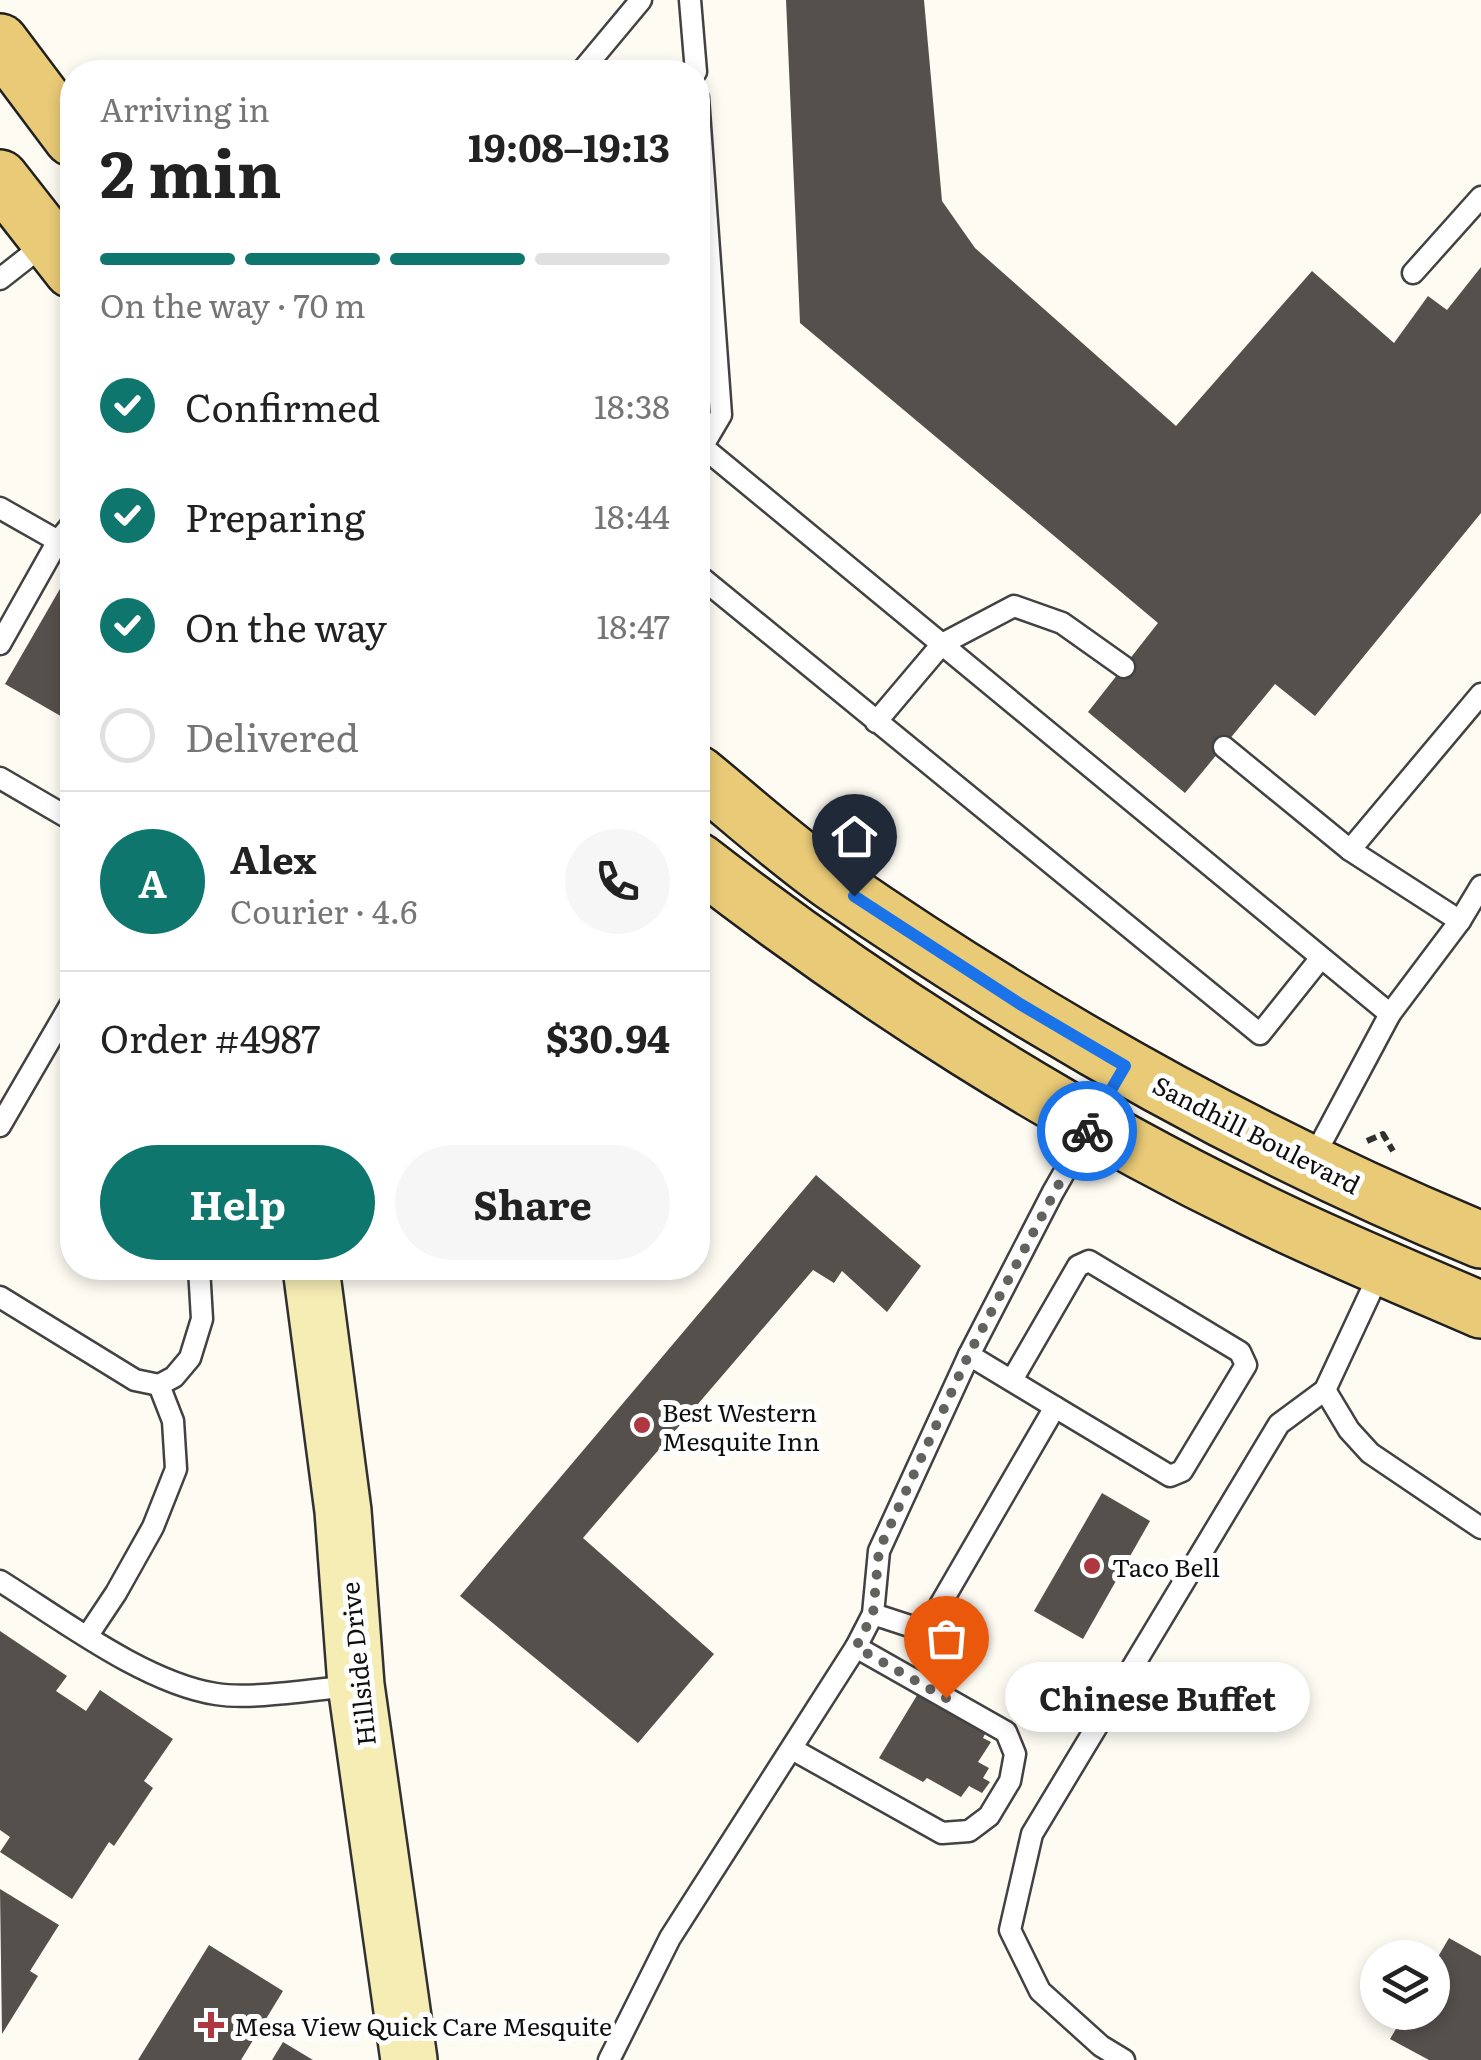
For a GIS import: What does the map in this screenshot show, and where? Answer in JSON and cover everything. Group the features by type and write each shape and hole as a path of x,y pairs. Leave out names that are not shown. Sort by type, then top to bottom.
{"main road":[{"path":"0,42 60,122"},
{"path":"0,178 60,256"},
{"name":"Sandhill Boulevard","path":"710,784 831,882 1020,1004 1125,1066 1407,1184 1481,1240"},
{"path":"710,870 875,991 1092,1122 1250,1208 1481,1310"},
{"path":"1382,1267 1407,1184"},
{"name":"Hillside Drive","path":"313,1280 343,1511 356,1686 409,2060"}],"lane":[{"path":"596,60 641,0"},
{"path":"690,0 695,60"},
{"path":"1412,273 1481,196"},
{"path":"0,279 60,256"},
{"path":"710,263 721,415 710,432"},
{"path":"710,457 1390,1014"},
{"path":"0,508 58,542"},
{"path":"0,644 60,539"},
{"path":"710,585 1260,1034 1320,959"},
{"path":"876,722 942,644 1014,606 1062,623 1124,667"},
{"path":"1350,850 1481,694"},
{"path":"1224,747 1350,850 1460,921"},
{"path":"0,778 60,813"},
{"path":"1320,1147 1390,1014 1460,921 1481,886"},
{"path":"0,1126 60,1023"},
{"path":"609,2060 670,1938 856,1647 873,1614 879,1550 969,1354 1125,1066"},
{"path":"969,1354 1170,1476 1182,1472 1246,1364 1240,1352 1089,1261 1078,1266 1012,1380"},
{"path":"1124,2060 1101,2046 1040,1992 1010,1930 1032,1834 1279,1424 1324,1390 1382,1267"},
{"path":"0,1296 135,1380 159,1385 174,1377 196,1346 202,1320 200,1280"},
{"path":"88,1635 153,1527 176,1469 173,1421 159,1385"},
{"path":"1324,1390 1349,1430 1370,1453 1481,1528"},
{"path":"873,1614 922,1630 929,1624 1054,1406"},
{"path":"0,1581 148,1672 216,1694 356,1686"},
{"path":"792,1748 942,1834 969,1831 990,1816 1010,1781 1016,1754 1006,1732 856,1647"}],"path":[{"path":"1320,1147 1364,1143 1384,1134 1407,1184"}],"building":[{"path":"786,0 924,0 942,201 975,248 1176,426 1312,271 1394,343 1428,296 1447,310 1481,267 1481,513 1315,716 1275,684 1185,793 1088,712 1158,623 800,323"},
{"path":"60,589 60,716 5,684"},
{"name":"Best Western Mesquite Inn","path":"816,1175 921,1266 887,1312 842,1271 834,1283 813,1270 583,1538 714,1654 638,1743 460,1596"},
{"name":"Taco Bell","path":"1102,1493 1150,1521 1083,1639 1034,1611"},
{"path":"0,1631 67,1676 56,1691 86,1711 100,1690 173,1739 144,1781 153,1788 114,1846 109,1842 72,1899 0,1852 10,1837 0,1830"},
{"path":"919,1692 987,1730 983,1738 991,1742 978,1762 989,1768 983,1778 990,1782 982,1793 969,1786 961,1797 879,1758"},
{"path":"0,1889 59,1925 30,1971 38,1976 2,2034"},
{"path":"1448,1940 1481,1956 1481,2060 1429,2060 1390,2039 1395,2030 1450,2030"},
{"name":"Mesa View Quick Care Mesquite","path":"209,1945 283,1991 241,2060 138,2060"},
{"path":"283,2042 313,2060 272,2060"}],"way so far":[{"path":"946,1698 856,1647 873,1614 879,1550 969,1354 1087,1131"}],"place":[{"name":"Best Western Mesquite Inn","path":"642,1425"},
{"name":"Taco Bell","path":"1092,1566"},
{"name":"Chinese Buffet","path":"946,1698"},
{"name":"Mesa View Quick Care Mesquite","path":"211,2025"}],"route":[{"path":"854,896 1020,1004 1125,1066 1087,1131"}]}
